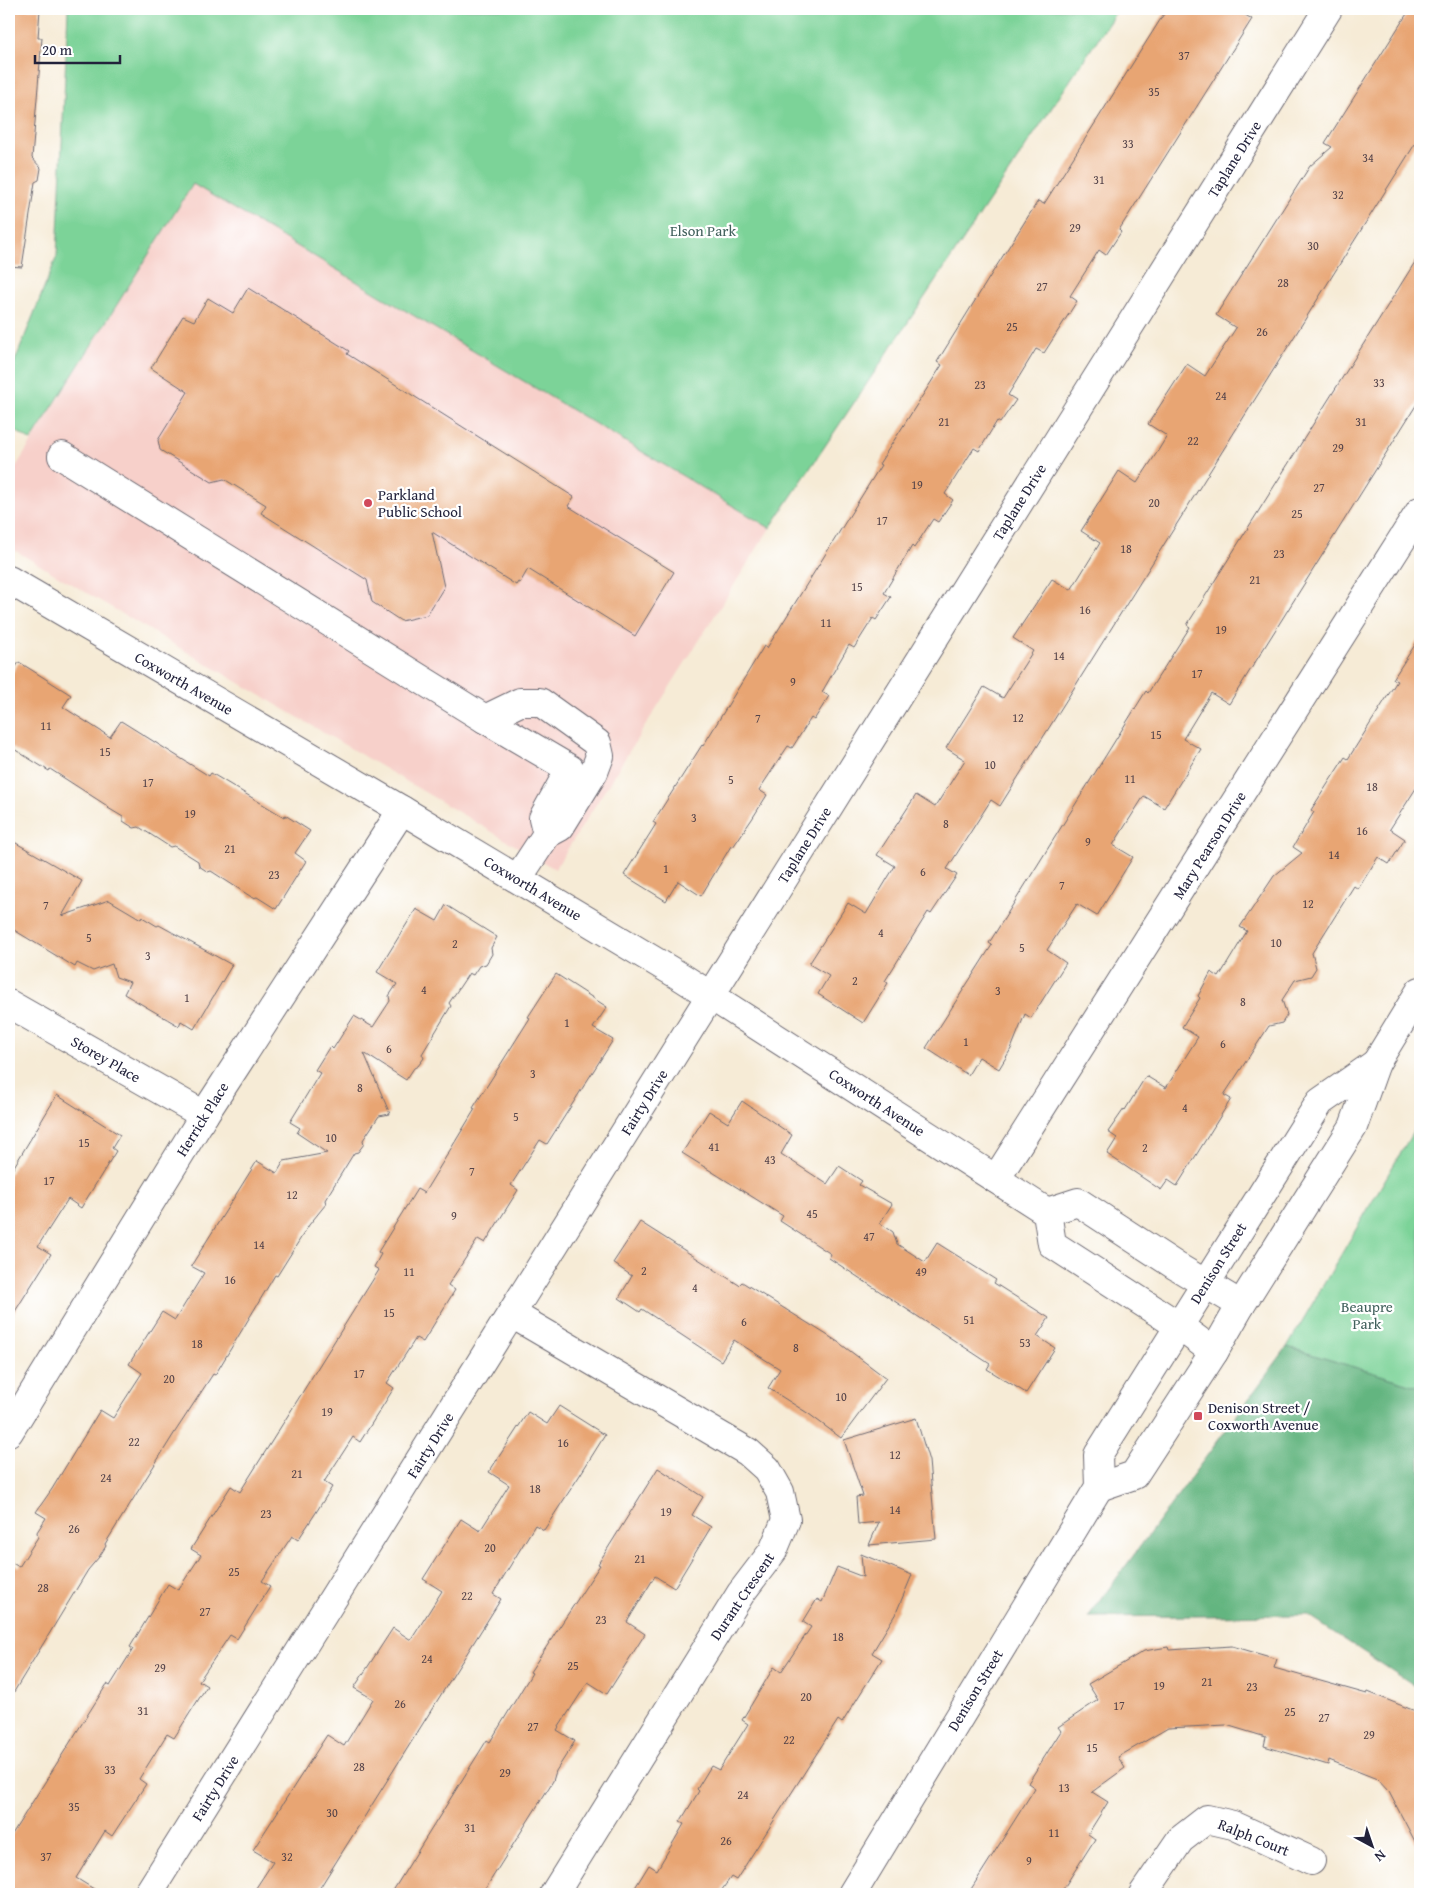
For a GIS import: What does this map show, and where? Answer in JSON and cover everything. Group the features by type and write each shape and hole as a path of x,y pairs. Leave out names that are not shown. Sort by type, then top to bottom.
{"street":[{"name":"Taplane Drive","path":"710,996 1328,9"},
{"path":"62,456 485,719 570,769 543,818 547,834"},
{"name":"Mary Pearson Drive","path":"996,1179 1420,511"},
{"name":"Coxworth Avenue","path":"9,580 518,878 710,996 1047,1212"},
{"path":"485,719 520,702 540,702 597,742 600,756 594,772 560,827 547,834 518,878"},
{"name":"Herrick Place","path":"9,1432 204,1115 402,810"},
{"name":"Denison Street","path":"1099,1487 1134,1475 1214,1352 1241,1305 1353,1127 1376,1063 1420,991"},
{"name":"Fairty Drive","path":"148,1894 710,996"},
{"name":"Storey Place","path":"9,1004 204,1115"},
{"name":"Denison Street","path":"852,1894 1099,1487 1098,1455 1205,1283 1320,1102 1376,1063"},
{"path":"1214,1352 1179,1326 1052,1244 1047,1212 1078,1202 1176,1266 1241,1305"},
{"name":"Durant Crescent","path":"512,1314 748,1452 767,1469 780,1492 786,1520 773,1551 741,1593 554,1894"},
{"name":"Ralph Court","path":"1142,1894 1180,1840 1207,1819 1233,1825 1311,1861"}],"shaded area":[{"name":"Parkland Public School","path":"193,184 770,528 555,869 9,547 9,478"}],"green space":[{"name":"Elson Park","path":"68,9 1118,9 770,528 193,184 31,441 9,426 9,376 57,256"},
{"name":"Beaupre Park","path":"1420,1120 1420,1387 1287,1347"},
{"path":"1287,1347 1420,1387 1420,1689 1307,1615 1088,1617"}],"building":[{"path":"9,9 40,9 38,38 42,38 32,158 41,168 39,180 35,182 22,267 9,266"},
{"path":"1167,9 1235,9 1252,19 1119,230 1121,232 1106,255 1099,250 1070,296 1077,301 1044,353 1036,349 1008,395 1016,400 1000,423 997,421 979,451 974,448 945,494 953,500 938,522 933,519 914,548 912,546 884,593 891,597 876,620 873,618 854,648 849,645 822,692 829,696 814,720 811,718 792,748 788,746 759,790 767,795 733,847 731,846 701,896 678,881 666,901 624,875 656,824 653,822 703,746 764,646 767,648 881,465 879,464 942,365 937,362 994,270 1038,201 1044,204"},
{"path":"1410,9 1420,9 1420,136 1000,806 991,800 947,869 957,875 931,914 928,912 885,981 888,983 863,1023 818,994 829,976 809,964 848,903 866,914 895,866 877,855 916,795 935,807 965,760 946,748 984,687 1003,698 1033,651 1013,638 1052,579 1071,590 1100,543 1081,531 1119,471 1137,483 1156,454 1167,436 1148,424 1187,364 1205,376 1236,328 1216,315 1310,166 1332,147 1325,143"},
{"path":"1420,254 1420,399 1229,704 1211,693 1183,739 1201,749 1164,808 1144,796 1113,845 1133,857 1097,916 1077,904 1047,950 1066,963 1031,1018 1025,1014 1011,1049 999,1069 979,1057 968,1075 926,1048 992,945 989,943 1146,691 1148,693 1190,627 1187,625"},
{"path":"248,288 349,351 347,354 574,497 568,506 674,572 635,636 528,569 520,583 518,582 516,585 432,532 444,587 427,615 401,621 372,602 367,580 261,513 266,505 224,479 212,482 160,450 158,440 188,392 151,368 183,316 194,321 208,298 233,313"},
{"path":"1420,637 1420,782 1390,829 1405,839 1389,864 1378,857 1358,889 1354,886 1312,953 1316,968 1311,976 1295,980 1282,1000 1287,1015 1282,1023 1269,1026 1224,1095 1231,1099 1177,1186 1168,1180 1161,1190 1107,1154 1117,1138 1108,1132 1125,1110 1146,1076 1166,1088 1198,1037 1182,1027 1200,998 1198,996 1211,972 1219,977 1247,931 1240,927 1274,876 1302,853 1293,847 1314,812 1311,810 1345,757 1348,759 1397,681 1393,679"},
{"path":"19,662 71,695 63,707 110,737 121,721 209,776 211,773 310,831 295,853 306,861 276,909 257,897 253,898 211,871 208,872 199,866 198,861 174,846 170,847 139,827 134,828 123,821 123,817 109,807 50,769 49,771 9,746 9,678"},
{"path":"9,839 82,881 62,916 109,900 141,919 142,917 157,926 159,925 232,965 194,1029 181,1021 179,1026 124,994 130,982 116,977 112,964 93,971 77,963 75,967 9,927"},
{"path":"446,905 497,937 491,948 492,954 486,964 479,966 473,975 469,973 449,1003 451,1006 422,1054 424,1058 406,1080 364,1053 390,1114 379,1116 363,1140 364,1144 358,1152 354,1153 325,1200 326,1204 309,1225 277,1276 275,1275 215,1375 213,1374 175,1432 9,1700 9,1561 19,1567 38,1537 37,1532 46,1518 36,1512 100,1410 113,1418 142,1373 129,1364 162,1312 175,1320 204,1273 191,1266 257,1161 277,1173 284,1161 327,1153 297,1133 300,1128 290,1122 320,1073 315,1070 330,1046 333,1049 354,1016 373,1027 390,1001 389,996 397,984 377,972 416,909 437,921"},
{"path":"556,974 607,1007 593,1028 613,1040 547,1144 540,1140 511,1185 518,1190 485,1243 478,1239 448,1285 455,1290 423,1342 416,1338 387,1383 394,1388 360,1442 353,1437 324,1482 332,1487 298,1540 292,1536 262,1581 270,1586 237,1639 230,1635 199,1681 207,1686 174,1738 167,1734 139,1779 146,1784 112,1836 105,1831 76,1878 102,1894 9,1894 9,1839 107,1684 110,1686 133,1649 130,1647 168,1584 178,1590 201,1555 191,1549 231,1486 240,1492 379,1270 374,1267 381,1254 378,1252 417,1189 424,1193 475,1109 473,1108"},
{"path":"57,1095 120,1135 112,1148 116,1151 81,1208 68,1199 38,1246 51,1254 9,1321 9,1175"},
{"path":"742,1101 792,1135 781,1154 827,1184 839,1166 862,1181 859,1185 892,1204 880,1223 893,1232 897,1244 925,1262 937,1243 996,1280 994,1283 1049,1318 1037,1336 1055,1348 1026,1393 987,1369 990,1364 829,1258 831,1254 780,1221 783,1216 682,1153 709,1111 728,1123"},
{"path":"640,1222 739,1285 742,1282 838,1342 886,1378 841,1438 809,1414 768,1388 780,1369 734,1340 721,1361 642,1309 640,1312 619,1298 632,1276 613,1263"},
{"path":"559,1406 605,1435 580,1475 544,1530 535,1525 493,1594 501,1599 316,1894 252,1894 273,1862 253,1850 327,1735 344,1746 373,1699 354,1688 393,1628 411,1640 442,1591 423,1579 461,1519 480,1531 509,1485 489,1472 528,1412 547,1424"},
{"path":"916,1418 929,1461 936,1539 869,1545 879,1522 858,1524 856,1497 863,1496 844,1440"},
{"path":"658,1468 703,1497 692,1515 711,1527 674,1588 655,1576 627,1622 645,1634 607,1694 588,1682 557,1730 575,1741 556,1771 553,1781 482,1894 391,1894 487,1740 490,1742 532,1673 530,1672 600,1565 598,1564"},
{"path":"861,1554 912,1575 896,1613 872,1653 882,1659 842,1723 838,1720 736,1880 731,1877 719,1894 631,1894 649,1865 657,1870 684,1824 680,1822 699,1791 697,1789 711,1766 719,1770 748,1724 742,1720 774,1667 781,1672 811,1627 803,1622 817,1599 822,1602 837,1567 863,1577"},
{"path":"1232,1646 1277,1659 1274,1668 1367,1694 1368,1692 1420,1713 1420,1851 1389,1792 1377,1779 1329,1760 1328,1765 1264,1746 1266,1737 1226,1725 1168,1728 1118,1757 1125,1768 1092,1792 1108,1802 1088,1834 1095,1839 1060,1894 968,1894 1035,1788 1028,1783 1061,1731 1058,1727 1098,1700 1088,1684 1144,1651 1168,1647 1169,1650"}],"place":[{"name":"Parkland Public School","path":"368,503"},
{"name":"Denison Street / Coxworth Avenue","path":"1198,1416"}]}
